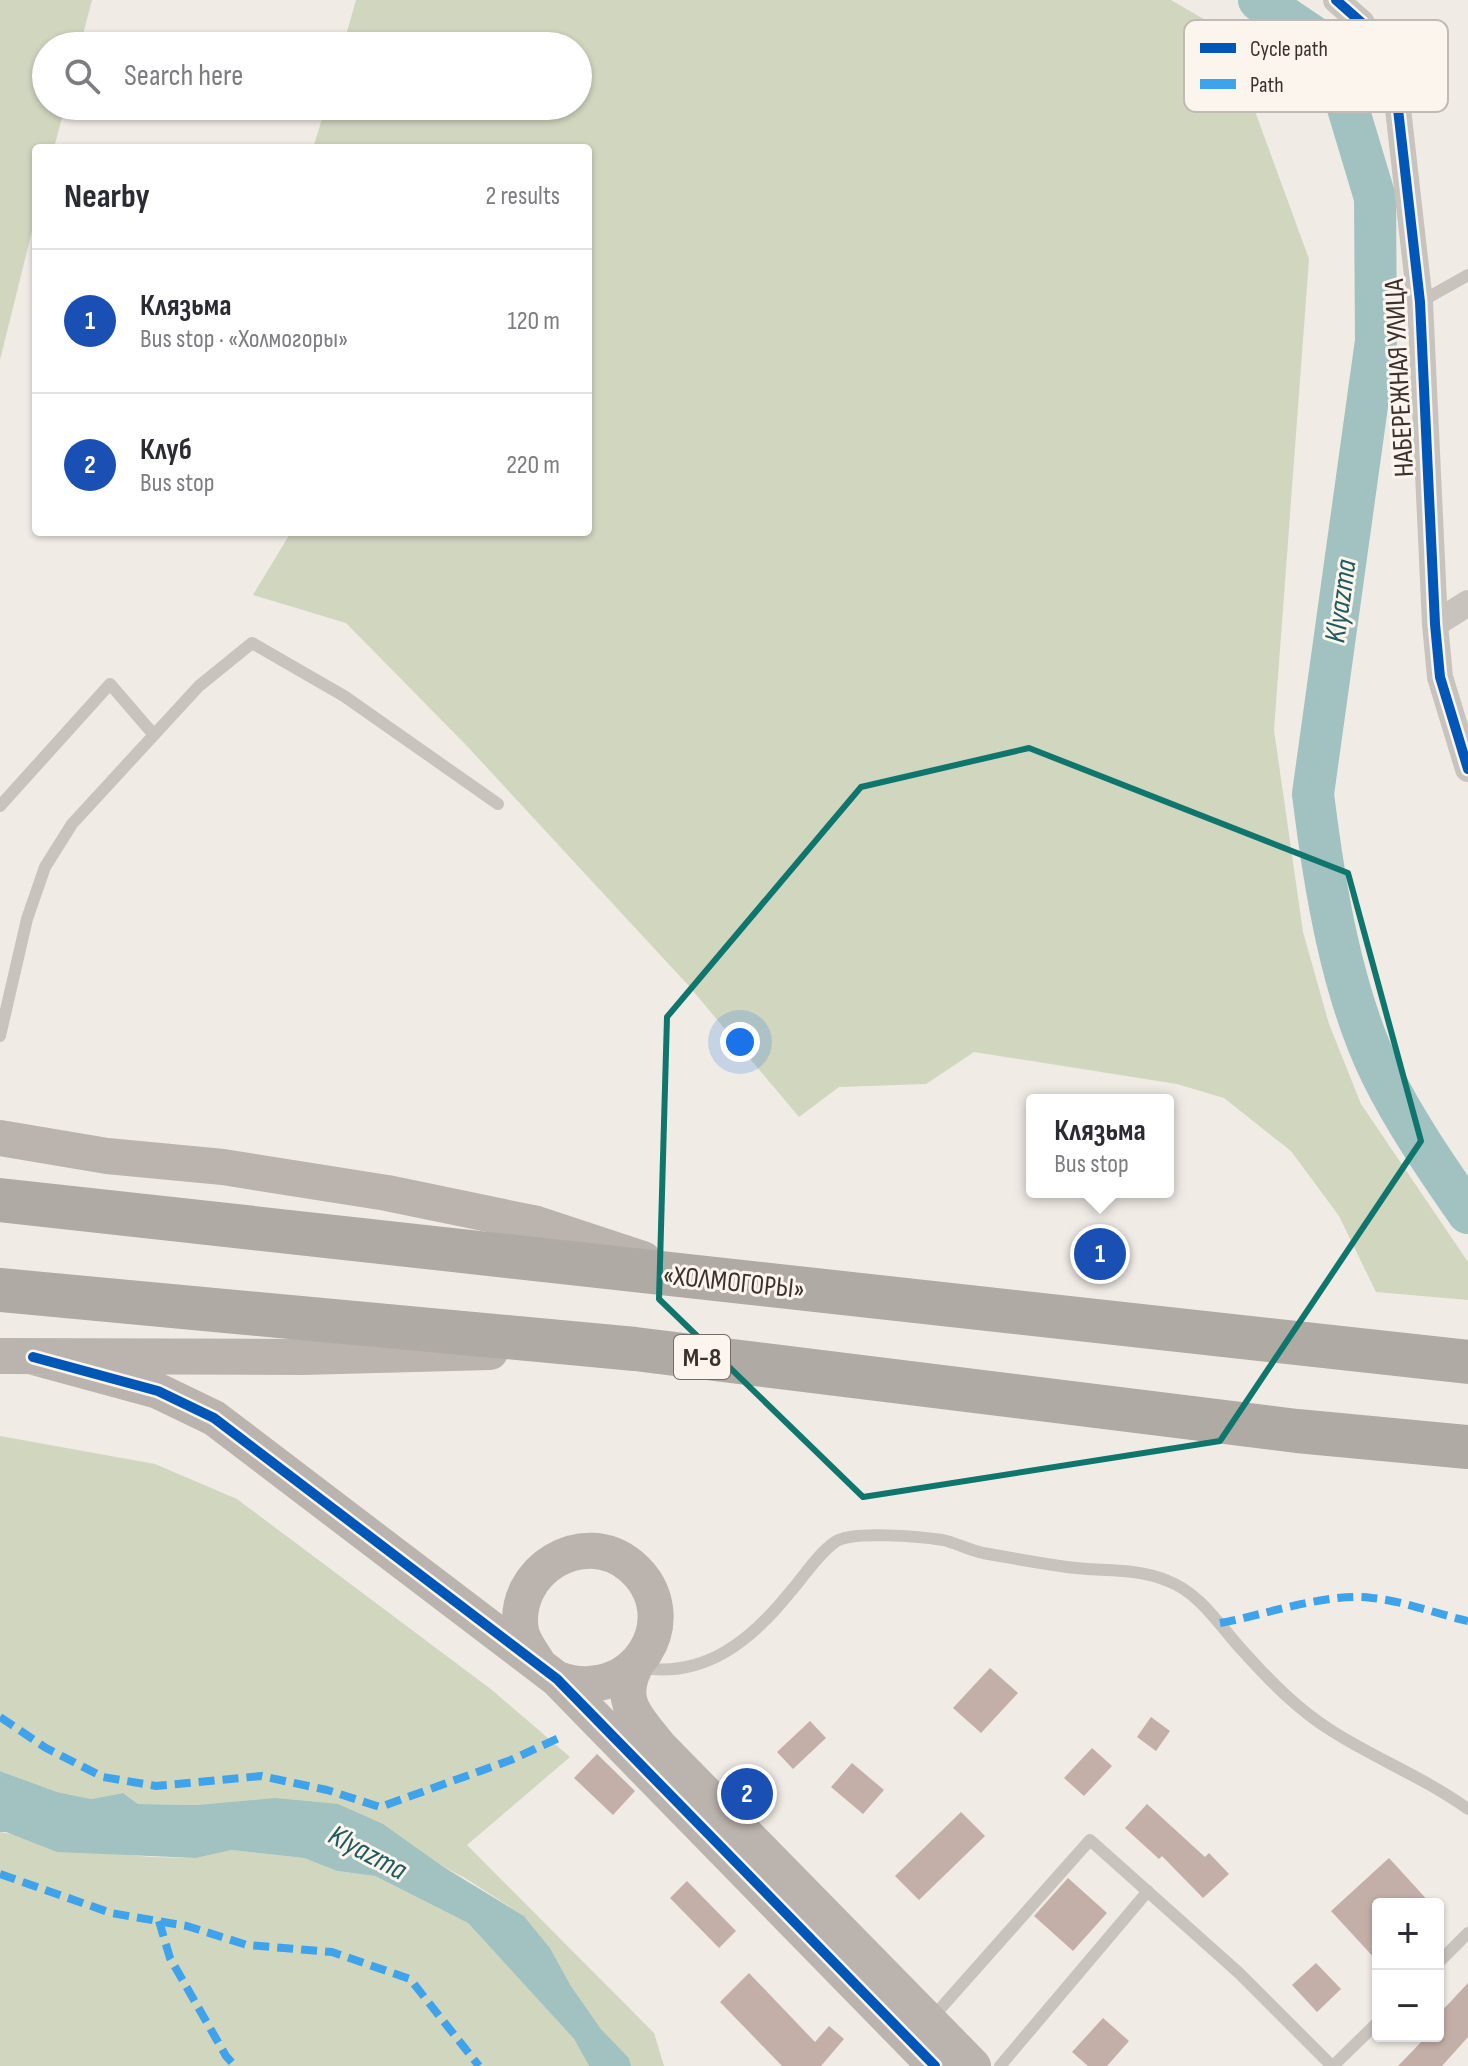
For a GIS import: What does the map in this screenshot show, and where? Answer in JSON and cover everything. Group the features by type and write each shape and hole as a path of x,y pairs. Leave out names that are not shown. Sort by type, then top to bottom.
{"highway":[{"name":"«ХОЛМОГОРЫ»","path":"0,1200 1468,1362"},
{"name":"М-8","path":"0,1290 635,1349 1297,1431 1468,1447"}],"street":[{"name":"НАБЕРЕЖНАЯ УЛИЦА","path":"1336,0 1359,20"},
{"name":"НАБЕРЕЖНАЯ УЛИЦА","path":"1398,112 1420,302 1440,677 1468,769"},
{"path":"1435,624 1468,603"},
{"path":"0,1138 107,1156 223,1167 387,1193 537,1224 701,1278"},
{"path":"16,1356 302,1357 635,1349"},
{"path":"16,1356 158,1391 214,1418 548,1672 935,2066"},
{"path":"635,1667 597,1685 571,1684 548,1672 521,1632 521,1607 532,1579 553,1560 577,1551 598,1551 624,1560 634,1568 650,1594 655,1611 653,1635 626,1691 631,1709 659,1746 973,2066"}],"lane":[{"path":"1420,302 1468,275"},
{"path":"0,1036 27,919 45,867 72,824 199,686 252,643 344,696 498,804"},
{"path":"0,806 110,684 154,735"},
{"path":"635,1667 661,1672 705,1664 754,1630 782,1603 826,1549 839,1539 854,1536 910,1536 1071,1568 1126,1571 1169,1581 1199,1601 1301,1710 1333,1732 1441,1790 1468,1809"},
{"path":"930,2021 1090,1840 1239,1973 1332,2066 1372,2028"},
{"path":"1000,2066 1148,1891"},
{"path":"1444,1957 1468,1933"}],"highlighted area":[{"path":"1029,748 1348,873 1421,1141 1220,1441 863,1497 659,1299 667,1017 861,787"}],"green space":[{"path":"0,0 92,0 84,32 32,32 32,120 61,120 55,144 32,144 32,231 0,360"},
{"path":"356,0 1171,0 1205,20 1184,20 1184,112 1255,112 1309,259 1274,730 1303,932 1329,1024 1361,1104 1468,1262 1468,1300 1376,1292 1339,1216 1291,1151 1224,1098 1177,1084 974,1052 926,1084 839,1087 799,1117 688,985 466,745 346,623 253,595 289,536 592,536 592,144 314,144 322,120 592,120 592,32 347,32"},
{"path":"0,1436 155,1464 237,1499 492,1690 570,1757 467,1845 654,2033 664,2066 631,2066 629,2058 601,2029 571,1986 550,1948 524,1916 442,1866 198,1805 138,1804 123,1793 91,1799 57,1792 0,1771"},
{"path":"0,1832 108,1853 151,1857 196,1858 232,1850 304,1858 337,1871 375,1876 468,1923 574,2039 589,2066 0,2066"}],"water":[{"path":"0,1771 57,1792 91,1799 123,1793 138,1804 198,1805 275,1798 338,1804 383,1824 442,1866 524,1916 550,1948 571,1986 601,2029 629,2058 631,2066 589,2066 574,2039 468,1923 375,1876 337,1871 304,1858 232,1850 196,1858 57,1852 0,1832"}],"building":[{"path":"990,1668 1018,1693 981,1733 953,1708"},
{"path":"1151,1717 1170,1731 1156,1751 1137,1737"},
{"path":"810,1721 826,1738 793,1769 777,1752"},
{"path":"1092,1748 1112,1766 1084,1796 1064,1778"},
{"path":"597,1754 635,1791 613,1815 574,1778"},
{"path":"852,1763 884,1790 863,1814 831,1787"},
{"path":"1147,1804 1205,1857 1209,1853 1229,1874 1203,1898 1162,1856 1159,1859 1125,1828"},
{"path":"961,1812 985,1836 919,1900 895,1876"},
{"path":"1389,1858 1426,1898 1372,1898 1372,1955 1331,1911"},
{"path":"1068,1878 1107,1913 1073,1951 1034,1916"},
{"path":"687,1881 736,1931 719,1948 670,1898"},
{"path":"1316,1963 1341,1989 1317,2012 1292,1985"},
{"path":"749,1973 815,2042 829,2026 844,2039 821,2066 782,2066 720,2002"},
{"path":"1468,1983 1468,2037 1442,2066 1398,2066 1421,2042 1444,2042 1444,2009"},
{"path":"1103,2018 1129,2041 1107,2066 1088,2066 1072,2052"}],"waterway":[{"name":"Klyazma","path":"1259,0 1289,20"},
{"name":"Klyazma","path":"1349,112 1375,198 1376,341 1313,794 1336,936 1367,1041 1411,1127 1468,1213"}],"marked path":[{"path":"1220,1623 1316,1601 1354,1597 1396,1602 1468,1621"},
{"path":"0,1717 46,1748 103,1777 156,1786 261,1776 327,1790 380,1807 511,1760 563,1736"},
{"path":"0,1874 111,1913 187,1926 247,1945 332,1952 410,1979 479,2066"},
{"path":"159,1921 170,1958 226,2056 235,2066"}],"cycle path":[{"path":"1336,0 1359,20"},
{"path":"1398,112 1420,302 1440,677 1468,769"},
{"path":"33,1357 158,1391 214,1418 557,1679 935,2066"}],"place":[{"name":"Клязьма","path":"1100,1254"},
{"name":"Клуб","path":"747,1794"}]}
